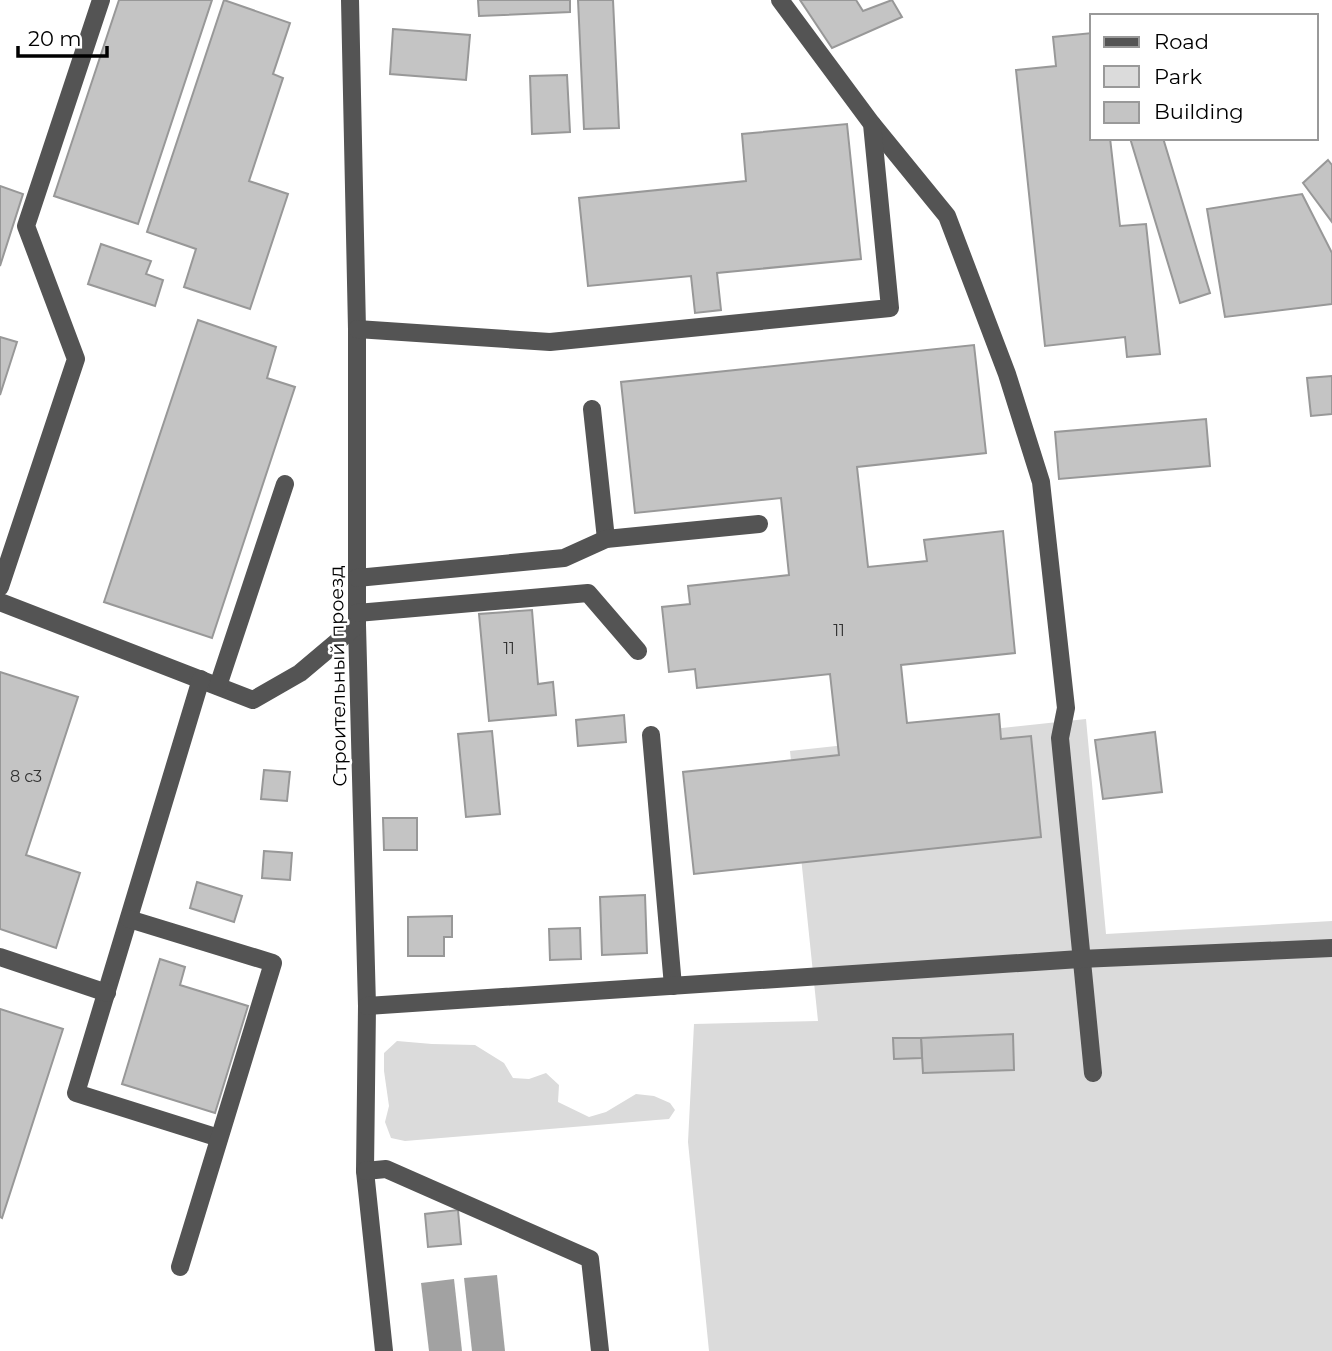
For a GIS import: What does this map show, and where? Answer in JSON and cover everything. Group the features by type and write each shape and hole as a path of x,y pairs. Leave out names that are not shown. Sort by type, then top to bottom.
{"street":[{"path":"0,587 76,359 26,226 102,0"},
{"name":"Строительный проезд","path":"350,0 357,329 357,619 367,1006 365,1171 384,1351"},
{"path":"780,0 872,124 947,216 1007,374 1041,482 1066,708 1060,738 1093,1073"},
{"path":"357,329 550,342 890,308 872,124"},
{"path":"592,409 606,539"},
{"path":"218,686 285,484"},
{"path":"357,578 564,558 606,539 759,524"},
{"path":"0,602 253,699 300,673 357,619 588,593 638,651"},
{"path":"201,679 76,1093 219,1138"},
{"path":"651,735 673,986"},
{"path":"129,919 273,963 180,1267"},
{"path":"367,1006 1080,959 1332,948"},
{"path":"0,957 107,993"},
{"path":"365,1171 386,1169 590,1259 600,1351"}],"green space":[{"path":"1086,719 1106,934 1332,921 1332,1351 709,1351 688,1142 694,1024 818,1021 790,751"},
{"path":"397,1041 475,1045 504,1063 513,1078 529,1079 546,1073 559,1085 558,1102 589,1117 606,1112 636,1094 654,1096 670,1103 675,1110 669,1119 405,1141 391,1138 385,1122 389,1106 384,1053"}],"shaded area":[{"path":"497,1275 505,1351 472,1351 464,1278"},
{"path":"454,1279 462,1351 429,1351 421,1283"}],"building":[{"path":"119,0 212,0 138,224 54,196"},
{"path":"224,0 290,23 273,74 283,78 249,181 288,194 250,309 184,287 196,249 147,232"},
{"path":"478,0 570,0 570,12 479,16"},
{"path":"578,0 613,0 619,128 584,129"},
{"path":"800,0 856,0 863,11 892,0 902,17 832,48"},
{"path":"393,29 470,35 466,80 390,74"},
{"path":"1090,33 1090,140 1110,140 1120,226 1146,224 1160,354 1127,357 1125,337 1045,346 1016,70 1056,66 1053,37"},
{"path":"567,75 570,132 532,134 530,76"},
{"path":"847,124 861,259 717,273 721,310 695,313 691,276 588,286 579,198 746,181 742,134"},
{"path":"1131,140 1164,140 1210,293 1180,303"},
{"path":"1328,160 1332,165 1332,222 1303,183"},
{"path":"0,186 23,194 0,266"},
{"path":"1302,194 1332,253 1332,304 1225,317 1207,209"},
{"path":"101,244 151,261 146,274 163,280 155,306 88,284"},
{"path":"198,320 276,347 267,378 295,387 212,638 104,602"},
{"path":"0,337 17,342 0,395"},
{"path":"974,345 986,453 857,467 868,567 927,561 924,540 1003,531 1015,653 901,665 907,723 999,714 1001,739 1031,736 1041,837 694,874 683,772 839,755 830,674 697,688 695,669 669,672 662,607 690,604 688,586 789,575 781,498 635,513 621,382"},
{"path":"1332,376 1332,414 1311,416 1307,378"},
{"path":"1206,419 1210,466 1059,479 1055,432"},
{"path":"532,610 538,684 553,682 556,715 489,721 479,614"},
{"path":"0,672 78,697 26,855 80,873 56,948 0,929"},
{"path":"624,715 626,742 578,746 576,720"},
{"path":"492,731 500,814 466,817 458,734"},
{"path":"1155,732 1162,792 1103,799 1095,740"},
{"path":"264,770 290,772 287,801 261,799"},
{"path":"383,818 417,818 417,850 384,850"},
{"path":"264,851 292,853 290,880 262,878"},
{"path":"197,882 242,896 234,922 190,908"},
{"path":"645,895 647,953 602,955 600,897"},
{"path":"452,916 452,937 444,937 444,956 408,956 408,917"},
{"path":"580,928 581,959 550,960 549,929"},
{"path":"160,959 185,967 180,985 248,1006 215,1113 122,1084"},
{"path":"0,1009 63,1029 2,1218 0,1217"},
{"path":"1013,1034 1014,1070 923,1073 921,1038"},
{"path":"893,1038 921,1038 922,1058 894,1059"},
{"path":"458,1210 461,1244 428,1247 425,1214"}]}
